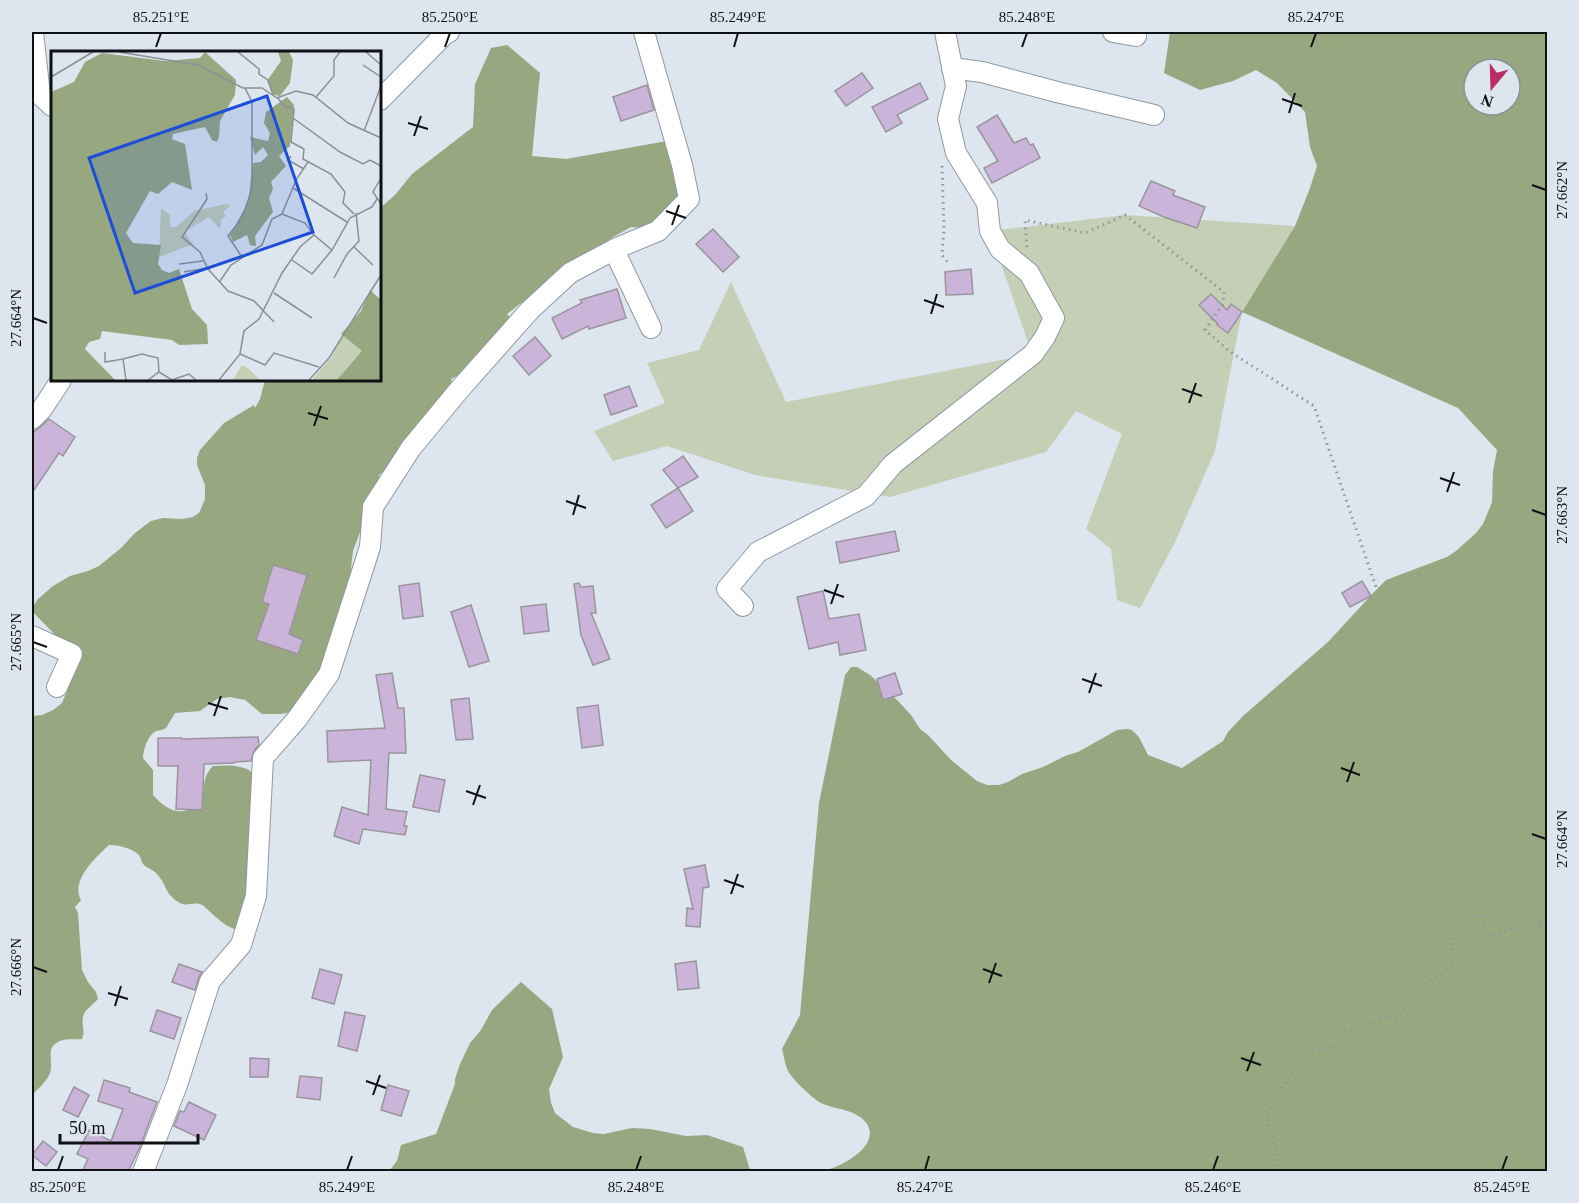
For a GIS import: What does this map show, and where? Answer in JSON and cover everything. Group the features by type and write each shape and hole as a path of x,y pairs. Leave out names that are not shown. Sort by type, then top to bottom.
{"street":[{"path":"33,32 40,95 51,105"},
{"path":"381,99 449,32"},
{"path":"143,1172 177,1085 210,981 241,945 256,896 263,758 297,719 329,674 370,547 373,507 411,448 530,310 570,273 658,231 689,199 682,165 644,32"},
{"path":"743,606 727,589 758,552 866,496 893,464 1033,354 1046,337 1054,318 1029,273 1000,249 990,231 987,203 956,153 948,119 956,86 945,32"},
{"path":"1113,32 1136,36"},
{"path":"952,68 982,72 1154,115"},
{"path":"615,250 651,328"},
{"path":"35,408 60,381"},
{"path":"32,636 72,654 57,687"}],"path":[{"path":"941,160 944,229 942,255 948,263"},
{"path":"1029,273 1025,220 1085,233 1125,215 1224,292 1223,304 1205,330 1229,351 1314,406 1376,586"},
{"path":"1274,1172 1279,1160 1268,1124 1271,1102 1294,1070 1312,1052 1342,1043 1346,1032 1389,1016 1391,1019 1397,1018 1406,1007 1419,1000 1425,986 1452,967 1450,949 1466,918 1483,915 1483,935 1490,936 1539,921 1540,926 1546,926 1548,918"}],"green space":[{"path":"1170,32 1547,32 1547,1171 823,1171 857,1155 864,1148 870,1132 867,1124 858,1115 817,1101 798,1084 787,1069 782,1049 800,1015 819,803 845,675 851,667 857,667 870,675 897,700 920,729 951,760 977,781 987,785 1008,782 1022,774 1078,752 1117,730 1127,729 1132,730 1139,737 1148,755 1182,768 1223,741 1243,716 1328,642 1386,580 1447,557 1456,551 1483,524 1492,502 1493,472 1497,450 1458,408 1242,312 1295,226 1317,166 1310,147 1305,112 1277,83 1256,70 1233,81 1200,90 1164,73"},
{"path":"507,45 540,73 532,156 566,159 667,141 680,197 671,201 669,211 664,217 645,228 631,227 577,258 530,300 507,314 510,322 466,372 451,379 454,386 394,462 379,475 353,551 351,568 353,575 342,600 337,648 292,712 262,714 245,700 230,697 217,699 200,711 175,713 166,728 156,731 148,739 143,758 153,770 153,795 161,803 176,811 187,810 200,801 206,776 213,766 240,767 254,774 251,872 239,930 219,920 202,905 184,904 177,901 168,893 158,875 143,864 139,855 133,850 109,845 82,877 79,885 81,900 75,907 78,913 82,970 98,999 84,1014 82,1039 63,1040 54,1045 51,1052 50,1073 32,1095 32,716 42,715 62,703 70,678 58,638 32,611 32,608 38,599 53,586 70,576 99,566 151,521 163,518 182,519 199,513 205,499 205,485 197,465 200,450 224,423 254,405 255,408 265,381 381,381 381,207 395,195 412,174 473,127 475,84 491,48"},
{"path":"1125,215 1295,226 1242,312 1215,451 1176,540 1140,608 1117,600 1111,549 1086,529 1122,434 1076,411 1046,452 890,497 755,475 667,446 613,461 594,431 665,403 647,363 699,350 731,282 786,402 1032,354 990,231"},
{"path":"521,982 552,1009 563,1057 549,1089 555,1113 573,1127 593,1133 604,1134 632,1128 686,1136 707,1135 743,1147 750,1170 754,1171 389,1171 397,1161 401,1145 436,1134 460,1064 470,1043 481,1030 492,1010"}],"building":[{"path":"862,73 873,88 846,106 835,91"},
{"path":"920,83 928,99 897,115 902,123 886,132 872,107"},
{"path":"647,85 654,110 621,121 613,97"},
{"path":"997,115 1014,143 1026,138 1030,145 1033,144 1040,158 992,183 984,168 998,161 977,127"},
{"path":"1151,181 1175,191 1173,195 1205,207 1197,228 1139,206"},
{"path":"713,229 739,257 723,272 696,244"},
{"path":"971,269 973,294 946,295 945,272"},
{"path":"617,289 626,318 589,329 588,326 562,339 552,318 582,303 580,300"},
{"path":"1211,294 1227,310 1231,304 1242,312 1228,333 1217,325 1199,305"},
{"path":"535,337 551,356 529,375 513,356"},
{"path":"629,386 637,406 611,415 604,395"},
{"path":"49,419 75,437 63,456 59,453 32,493 32,435"},
{"path":"683,456 698,477 678,488 663,470"},
{"path":"678,488 693,511 666,528 651,505"},
{"path":"895,531 899,551 840,563 836,542"},
{"path":"273,565 307,575 289,634 303,640 298,654 256,640 269,604 262,602"},
{"path":"1362,581 1371,596 1350,607 1342,593"},
{"path":"419,583 423,616 403,619 399,586"},
{"path":"579,583 581,587 593,586 596,613 591,613 610,659 593,665 581,635 574,584"},
{"path":"823,591 829,619 859,614 866,650 840,655 838,642 809,649 797,597"},
{"path":"546,604 549,631 524,634 521,607"},
{"path":"471,605 489,661 469,667 451,612"},
{"path":"392,673 398,708 404,708 406,753 389,753 386,809 407,812 404,826 407,826 405,835 363,829 359,844 334,836 342,807 368,815 371,760 328,762 327,731 385,728 376,675"},
{"path":"895,673 902,694 883,700 877,679"},
{"path":"469,698 473,739 456,740 451,700"},
{"path":"598,705 603,745 582,748 577,708"},
{"path":"258,737 259,745 251,761 204,764 202,810 176,809 178,766 158,766 158,738"},
{"path":"420,775 445,780 439,812 413,807"},
{"path":"705,865 709,887 703,888 700,927 686,926 687,908 693,909 684,869"},
{"path":"696,961 699,988 678,990 675,964"},
{"path":"179,964 202,972 195,990 172,982"},
{"path":"320,969 342,975 334,1004 312,998"},
{"path":"157,1010 181,1018 174,1039 150,1031"},
{"path":"345,1012 365,1016 357,1051 338,1046"},
{"path":"250,1058 269,1059 268,1077 250,1077"},
{"path":"300,1076 322,1078 320,1100 297,1097"},
{"path":"104,1080 130,1088 129,1092 157,1102 128,1172 82,1172 88,1159 77,1154 89,1130 111,1141 123,1109 98,1101"},
{"path":"388,1085 409,1091 401,1116 381,1110"},
{"path":"74,1087 89,1095 78,1117 63,1110"},
{"path":"189,1102 216,1115 204,1140 174,1126 180,1111 184,1112"},
{"path":"43,1141 57,1152 46,1166 32,1155"}]}
